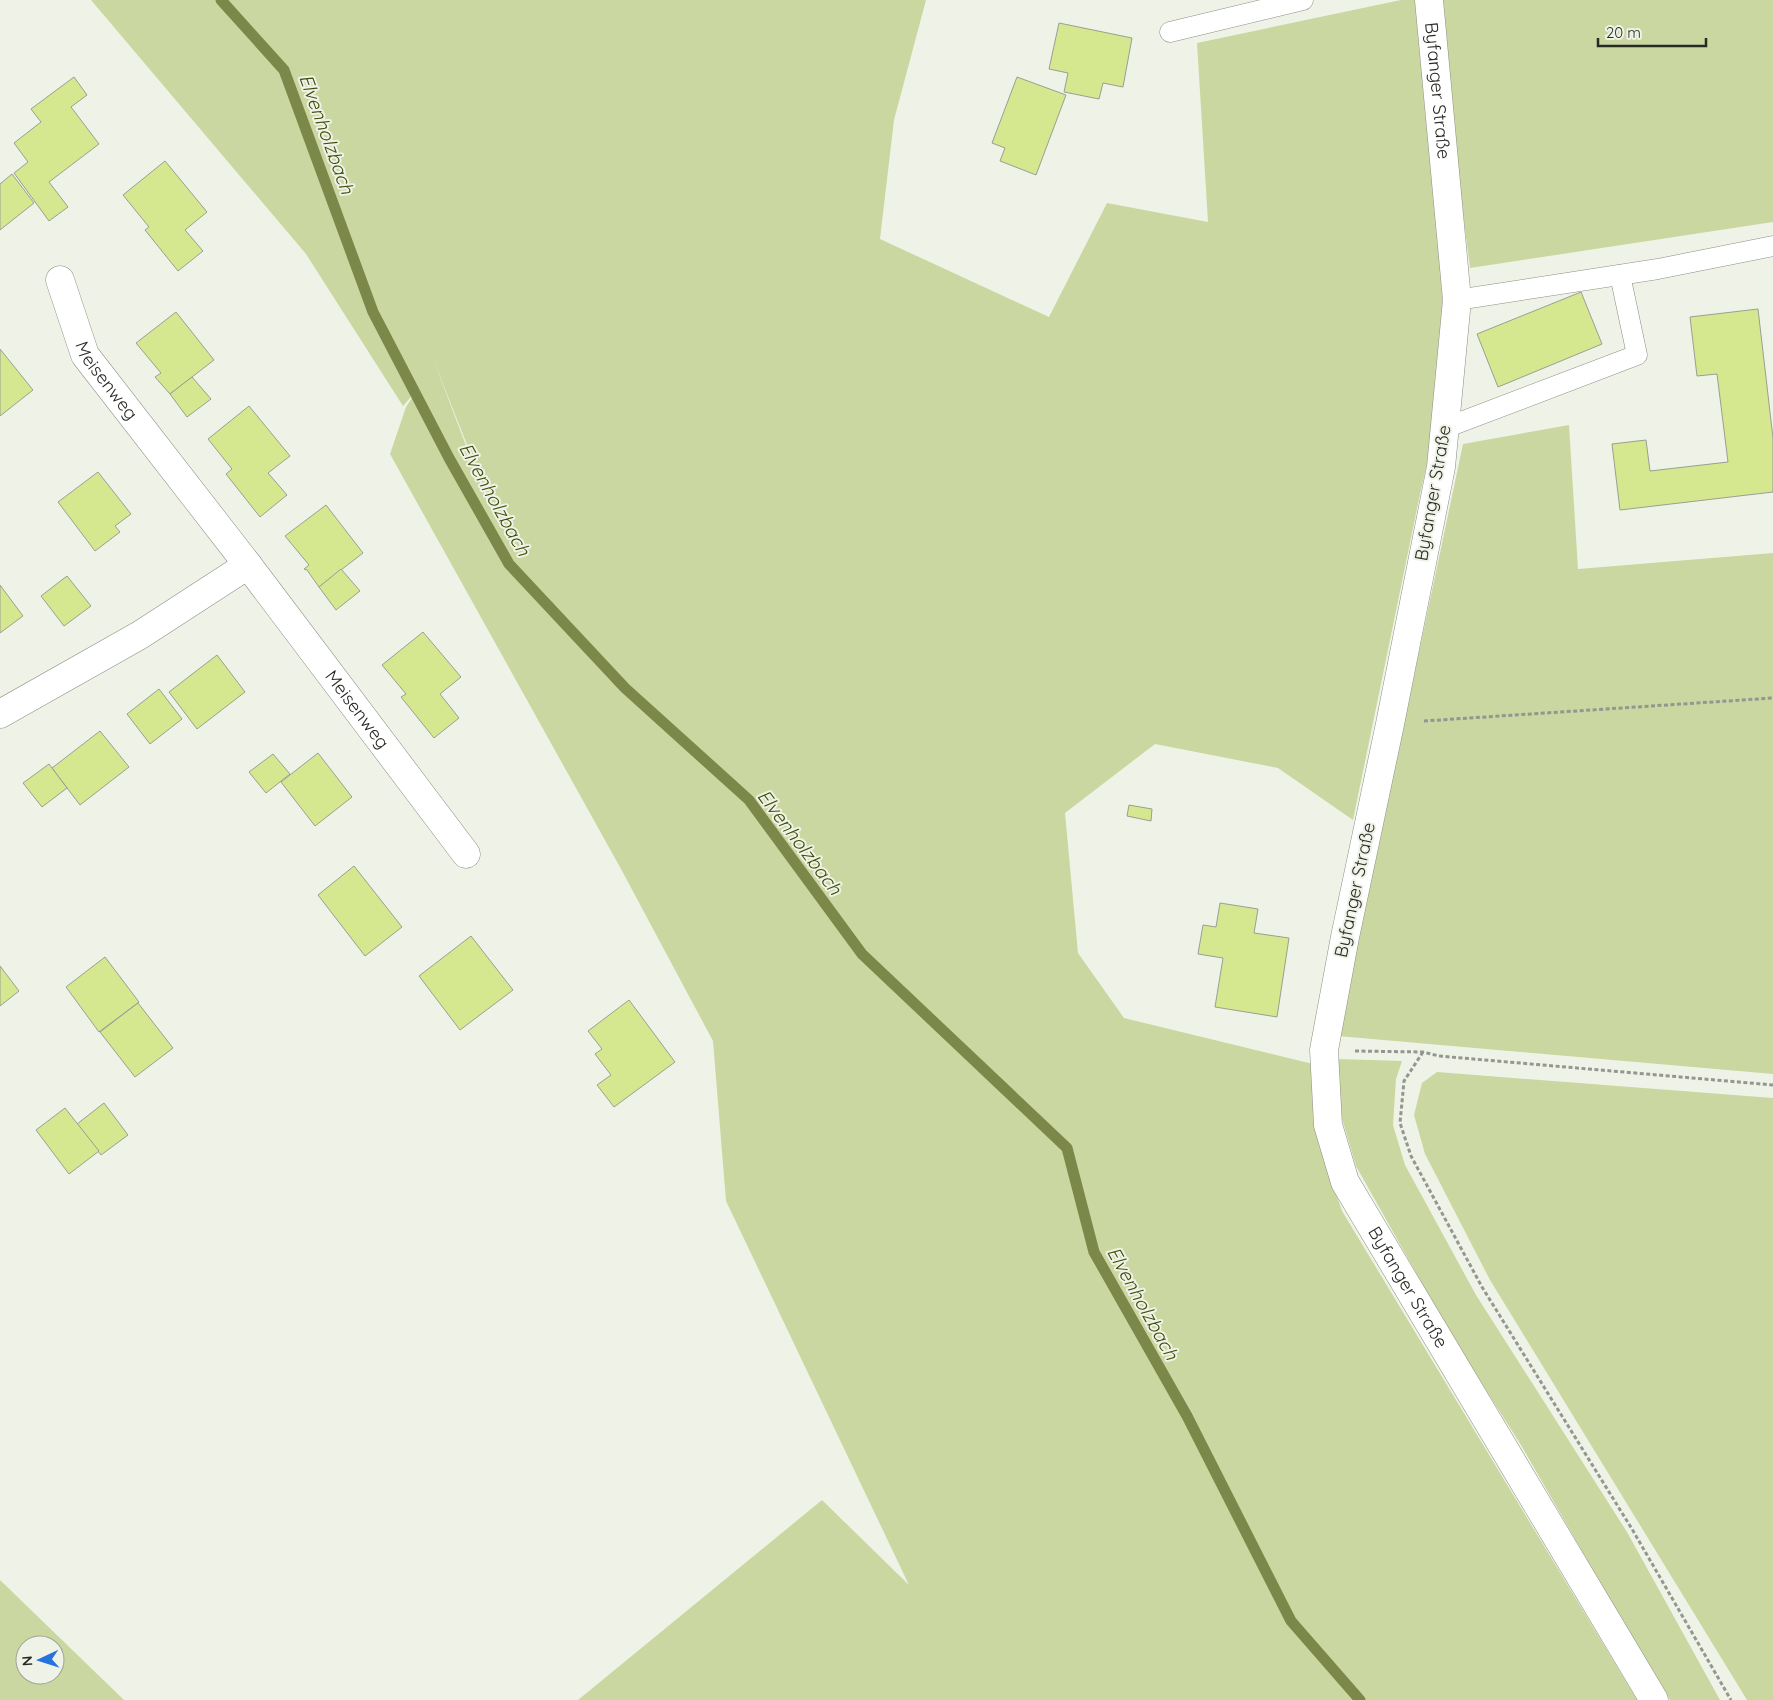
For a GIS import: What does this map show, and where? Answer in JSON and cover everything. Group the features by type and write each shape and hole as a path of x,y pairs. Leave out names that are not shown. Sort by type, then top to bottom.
{"street":[{"name":"Byfanger Straße","path":"1430,0 1458,300 1440,467 1324,1050 1328,1125 1345,1182 1654,1700"},
{"name":"Meisenweg","path":"60,280 85,355 248,565 466,854"},
{"path":"0,714 140,635 248,565"}],"lane":[{"path":"1170,32 1303,0"},
{"path":"1458,300 1658,270 1773,246"},
{"path":"1445,428 1637,355 1620,275"}],"path":[{"path":"1390,724 1773,698"},
{"path":"1324,1050 1423,1052 1439,1056 1773,1085"},
{"path":"1423,1052 1404,1081 1400,1123 1411,1156 1482,1288 1632,1529 1731,1700"}],"green space":[{"path":"91,0 926,0 894,120 880,239 1049,317 1107,203 1208,222 1197,43 1401,0 1419,0 1443,276 1439,412 1420,494 1353,820 1278,768 1155,744 1065,813 1078,953 1124,1018 1313,1064 1318,1142 1342,1211 1637,1700 578,1700 822,1500 909,1585 726,1201 713,1041 621,869 390,454 406,407 417,390 403,406 306,254","holes":["432,356 492,509 489,506"]},
{"path":"1436,0 1773,0 1773,222 1470,268"},
{"path":"1569,425 1578,569 1773,553 1773,1074 1338,1036 1463,444"},
{"path":"1338,1059 1402,1061 1396,1079 1393,1125 1405,1165 1476,1295 1627,1532 1720,1700 1670,1700 1521,1445 1451,1335 1356,1166 1341,1115"},
{"path":"1437,1072 1773,1098 1773,1700 1747,1700 1490,1280 1425,1154 1414,1115 1422,1083"},
{"path":"0,1580 57,1635 15,1635 15,1685 65,1685 65,1643 124,1700 0,1700"}],"building":[{"path":"1059,23 1132,38 1123,87 1103,83 1099,99 1064,92 1068,73 1049,69"},
{"path":"74,77 87,95 71,107 99,144 49,182 68,207 49,221 14,173 28,162 14,143 41,122 31,109"},
{"path":"1017,77 1066,95 1036,175 1000,161 1005,148 992,143"},
{"path":"165,161 207,212 185,230 203,251 178,271 145,230 149,227 123,195"},
{"path":"12,174 34,203 0,230 0,184"},
{"path":"1581,292 1602,344 1498,387 1477,334"},
{"path":"1758,309 1773,438 1773,492 1620,510 1612,444 1646,440 1650,471 1728,462 1717,374 1697,376 1690,317"},
{"path":"176,312 214,360 170,394 155,377 161,373 136,343"},
{"path":"0,349 33,390 0,416"},
{"path":"192,377 211,399 187,417 170,394"},
{"path":"249,406 290,456 268,473 287,495 260,517 226,474 232,469 208,439"},
{"path":"98,472 131,514 115,526 120,532 95,551 58,502"},
{"path":"326,505 363,553 319,587 307,570 304,569 309,565 285,536"},
{"path":"341,569 360,591 336,610 319,587"},
{"path":"67,576 91,606 64,626 41,596"},
{"path":"0,585 23,616 0,633"},
{"path":"423,632 461,677 440,694 459,718 434,738 401,697 406,694 382,665"},
{"path":"217,655 245,692 197,729 169,692"},
{"path":"159,689 182,719 150,744 127,714"},
{"path":"100,731 129,767 80,805 52,768"},
{"path":"318,753 352,797 315,826 281,782"},
{"path":"273,754 290,774 266,793 249,772"},
{"path":"49,764 67,788 42,807 23,783"},
{"path":"1129,805 1152,809 1151,821 1127,816"},
{"path":"354,866 402,927 365,956 318,895"},
{"path":"1220,903 1258,909 1254,933 1289,938 1277,1017 1215,1007 1223,958 1198,954 1203,925 1216,927"},
{"path":"471,936 513,990 460,1030 419,976"},
{"path":"105,957 139,1002 99,1032 66,987"},
{"path":"0,966 19,991 0,1006"},
{"path":"629,1000 675,1062 614,1107 597,1085 611,1075 595,1054 602,1049 588,1031"},
{"path":"138,1003 173,1048 135,1077 100,1032"},
{"path":"104,1103 128,1135 101,1155 77,1124"},
{"path":"65,1108 99,1151 69,1174 36,1130"}],"waterway":[{"name":"Elvenholzbach","path":"221,0 284,70 373,312 449,458 509,564 625,688 749,800 862,954 1067,1148 1094,1252 1187,1416 1291,1621 1360,1700"}]}
